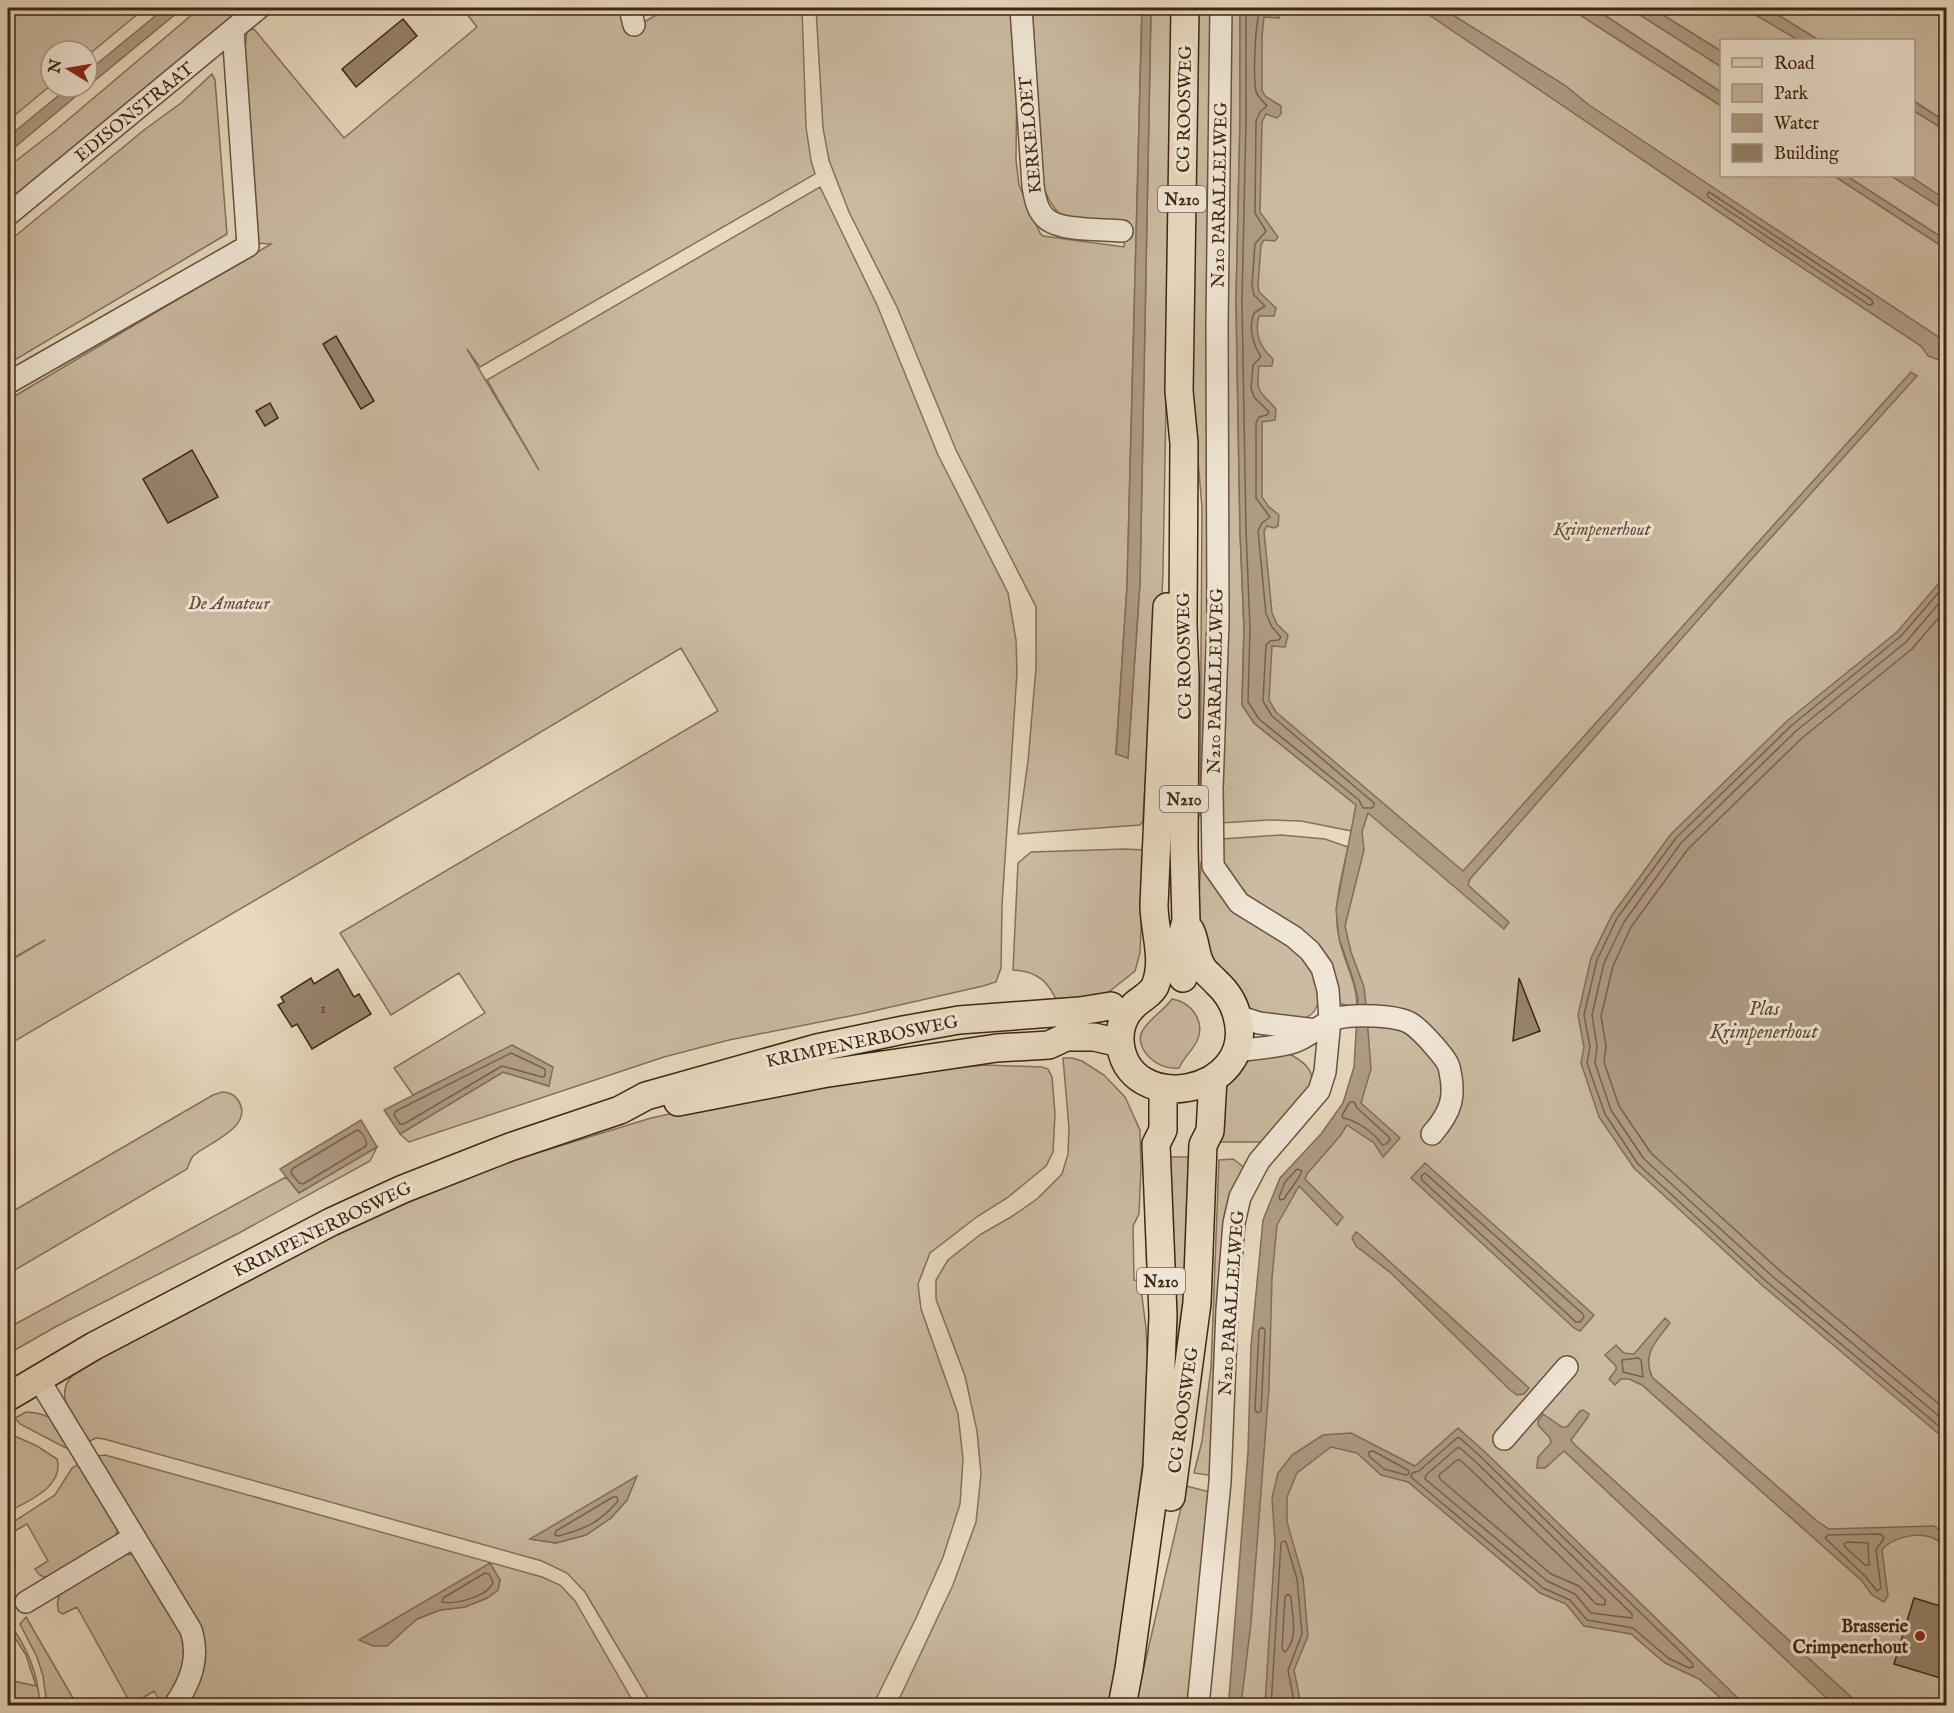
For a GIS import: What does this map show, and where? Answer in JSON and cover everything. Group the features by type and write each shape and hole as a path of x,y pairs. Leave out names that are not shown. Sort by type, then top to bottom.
{"main road":[{"name":"CG ROOSWEG","path":"1179,391 1172,439 1154,918 1146,939 1143,970 1171,977 1200,964 1195,939 1186,921 1184,848 1184,443 1179,391 1185,8"},
{"path":"1171,977 1126,988 1111,1006 1103,1025 1110,1046 1112,1071 1122,1083 1151,1092 1177,1090 1206,1083 1230,1062 1235,1051"},
{"name":"N210","path":"1110,1046 1129,1010 1171,977 1222,987 1231,1001 1228,1015 1222,1022 1222,1034 1215,1053 1199,1074 1206,1083"},
{"name":"KRIMPENERBOSWEG","path":"8,1396 234,1271 341,1217 403,1189 510,1147 620,1110 646,1096 817,1048 959,1020 1080,1011 1111,1006"},
{"name":"N210","path":"1228,1015 1239,1040 1235,1051"},
{"name":"KRIMPENERBOSWEG","path":"620,1110 876,1065 997,1048 1049,1045 1066,1038 1110,1046"},
{"name":"CG ROOSWEG","path":"1129,1669 1150,1611 1180,1436 1197,1303 1203,1145 1210,1131 1206,1083"},
{"name":"CG ROOSWEG","path":"1122,1706 1151,1521 1160,1417 1163,1315 1156,1144 1148,1130 1147,1117 1151,1092"}],"street":[{"name":"EDISONSTRAAT","path":"8,215 259,8"},
{"name":"KERKELOET","path":"1021,8 1036,205 1047,220 1065,227 1122,231"},
{"name":"N210 PARALLELWEG","path":"1198,1706 1220,1482 1227,1310 1234,1223 1240,1197 1259,1161 1319,1090 1325,1072 1329,1022 1328,990 1322,968 1310,951 1294,937 1239,903 1213,866 1212,788 1218,622 1217,325 1221,8"},
{"path":"8,383 248,246 233,30"},
{"path":"1228,1015 1259,1023 1329,1022 1383,1017 1411,1023 1448,1063 1453,1088 1451,1102 1444,1120 1432,1134"},
{"path":"1235,1051 1295,1041 1329,1022"},
{"path":"1504,1439 1567,1367"},
{"path":"38,1378 134,1538 164,1583 196,1644 191,1676 174,1706"},
{"path":"26,1602 134,1538"}],"green space":[{"path":"8,8 145,8 99,46 99,39 39,39 39,95 8,121"},
{"path":"200,8 245,8 8,205 8,167 92,99 99,99 99,93"},
{"name":"De Amateur","path":"462,8 620,8 627,32 668,8 802,8 806,127 815,174 480,367 467,349 539,470 487,380 820,187 877,305 938,455 1008,593 1016,640 1017,672 1002,906 1001,968 996,982 860,1014 729,1040 664,1057 409,1142 400,1134 503,1072 548,1086 511,1046 413,1095 394,1068 485,1013 459,973 391,1015 340,933 718,711 681,648 8,1045 8,962 45,940 8,961 8,400 271,244 256,243 245,48 247,31 254,29 344,138 477,27"},
{"path":"816,8 1014,8 1017,61 1016,160 1019,185 1040,233 1043,236 1124,247 1126,224 1092,222 1065,217 1055,208 1042,186 1032,8 1142,8 1127,586 1116,753 1128,758 1140,583 1151,8 1173,8 1163,571 1161,616 1150,695 1143,821 1140,825 1018,834 1028,761 1036,668 1036,607 956,450 897,307 849,212 829,160 823,128"},
{"path":"1196,8 1215,8 1213,700 1204,815 1200,816 1202,508 1192,390"},
{"path":"1227,8 1240,8 1236,301 1244,628 1242,705 1254,723 1356,805 1352,831 1301,821 1268,820 1221,823"},
{"name":"Krimpenerhout","path":"1254,8 1946,8 1946,1705 1233,1706 1266,1262 1282,1193 1356,1098 1359,987 1342,929 1367,799 1259,705"},
{"path":"212,74 215,80 227,234 8,364 8,242 144,130 181,103"},
{"path":"1281,835 1325,839 1348,847 1339,892 1337,927 1355,990 1357,1009 1339,1003 1333,977 1242,901 1223,874 1222,839"},
{"path":"1144,850 1140,953 1135,971 1101,998 1058,1004 1042,979 1036,975 1013,970 1018,863 1031,852"},
{"path":"1201,862 1206,862 1223,895 1236,912 1245,920 1290,945 1308,961 1318,987 1318,1002 1312,1013 1298,1019 1257,1014 1241,1002 1223,981 1208,958 1201,939 1199,910"},
{"path":"1172,999 1191,1008 1200,1026 1197,1041 1179,1068 1167,1067 1152,1060 1142,1048 1140,1039 1146,1025"},
{"path":"1286,1052 1306,1065 1311,1075 1312,1087 1265,1142 1215,1142 1223,1088 1244,1063 1252,1058"},
{"path":"1063,1058 1082,1061 1104,1075 1125,1097 1140,1130 1139,1214 1133,1226 1134,1280 1140,1281 1146,1328 1148,1370 1144,1453 1122,1630 1109,1705 896,1706 953,1585 976,1522 981,1474 977,1431 965,1376 936,1299 936,1280 948,1260 981,1234 1037,1199 1062,1174 1068,1154 1069,1128"},
{"path":"986,1065 1048,1069 1052,1077 1055,1114 1053,1152 1046,1166 1007,1198 978,1216 930,1253 918,1284 921,1309 958,1414 963,1459 960,1504 943,1557 873,1705 652,1705 585,1592 567,1573 542,1561 104,1439 96,1438 88,1442 66,1404 65,1388 69,1380 87,1363 306,1248 372,1217 505,1163 651,1118 712,1105 944,1069","holes":["636,1477 627,1500 611,1518 586,1535 556,1543 531,1539"]},
{"path":"222,1092 235,1096 238,1100 242,1110 240,1118 227,1134 193,1156 187,1169 8,1274 8,1214 213,1095"},
{"path":"377,1147 370,1161 239,1233 57,1326 8,1354 8,1328 286,1177 299,1193"},
{"path":"1170,1157 1190,1157 1184,1324 1167,1449"},
{"path":"1233,1159 1249,1171 1214,1476 1194,1473 1202,1441 1211,1367 1219,1160"},
{"path":"26,1412 44,1415 55,1422 71,1449 20,1424 15,1418"},
{"path":"8,1433 37,1446 57,1459 58,1469 55,1478 42,1492 8,1512"},
{"path":"105,1455 542,1577 560,1585 575,1601 635,1705 186,1705 204,1647 204,1637 196,1619 97,1456","holes":["490,1564 500,1580 498,1590 487,1598 465,1607 440,1610 417,1619 404,1630 360,1640"]},
{"path":"77,1465 83,1467 119,1526 114,1540 49,1577 43,1576 35,1569 48,1561 27,1524 15,1531 11,1530 10,1524 55,1495 72,1468"},
{"path":"1186,1486 1210,1492 1189,1705 1135,1706"},
{"path":"132,1554 137,1557 181,1624 186,1659 170,1700 162,1705 154,1691 134,1703 135,1705 115,1705 127,1697 77,1607 63,1614 58,1609 61,1591 124,1555"},
{"path":"26,1617 77,1705 47,1705 43,1676 37,1657 20,1624"},
{"path":"8,1622 31,1661 40,1705 8,1705 9,1680 36,1686 26,1655 8,1627"}],"water":[{"path":"165,8 183,8 99,77 99,62"},
{"path":"1142,8 1151,8 1140,583 1128,758 1116,754 1127,586"},
{"path":"1240,8 1277,8 1280,10 1279,18 1264,17 1262,36 1262,90 1265,96 1281,106 1281,114 1277,118 1266,114 1262,122 1260,212 1278,237 1275,241 1264,240 1261,245 1258,285 1259,292 1276,308 1274,316 1259,316 1257,329 1262,345 1273,359 1272,366 1259,366 1259,387 1262,394 1276,409 1275,420 1262,422 1262,497 1268,506 1279,515 1278,526 1274,528 1267,526 1264,531 1272,613 1277,624 1288,635 1285,647 1272,646 1269,700 1276,712 1463,871 1911,372 1917,376 1749,562 1470,879 1468,885 1509,922 1504,929 1368,813 1362,832 1364,850 1345,926 1351,952 1364,987 1366,1005 1371,1069 1361,1103 1400,1138 1383,1157 1374,1143 1347,1125 1305,1179 1343,1217 1337,1225 1299,1186 1277,1225 1272,1278 1269,1387 1251,1623 1241,1705 1227,1706 1248,1452 1251,1346 1263,1220 1280,1178 1321,1134 1343,1103 1354,1067 1358,998 1339,938 1336,909 1356,805 1254,723 1242,705 1244,628 1236,301"},
{"path":"1419,8 1442,8 1566,86 1589,105 1946,342 1946,363 1928,356 1921,346"},
{"path":"1569,8 1594,8 1720,91 1720,105"},
{"path":"1629,8 1652,8 1720,50 1720,66"},
{"path":"1744,8 1767,8 1817,39 1796,39"},
{"path":"54,99 73,99 8,153 8,137"},
{"path":"1915,102 1946,122 1946,131 1915,112"},
{"path":"1836,177 1849,177 1946,240 1946,249"},
{"path":"1893,177 1912,177 1946,200 1946,211"},
{"name":"Plas Krimpenerhout","path":"1946,575 1946,1440 1763,1286 1634,1168 1599,1117 1581,1063 1584,1047 1578,1015 1591,958 1612,915 1671,834 1787,721 1897,632"},
{"path":"512,1045 553,1067 549,1086 503,1072 400,1134 384,1110"},
{"path":"361,1120 377,1147 299,1193 280,1169"},
{"path":"1425,1163 1594,1315 1580,1331 1574,1328 1411,1178"},
{"path":"1356,1232 1529,1388 1524,1394 1517,1395 1510,1390 1391,1273 1356,1246 1352,1238"},
{"path":"1665,1318 1670,1323 1650,1354 1649,1369 1652,1377 1817,1521 1829,1529 1934,1526 1946,1535 1946,1548 1935,1539 1922,1536 1899,1539 1887,1545 1882,1550 1888,1596 1884,1602 1872,1595 1862,1581 1642,1385 1629,1379 1621,1379 1615,1385 1609,1379 1616,1370 1616,1366 1605,1355 1616,1345 1624,1353 1634,1354"},
{"path":"1583,1410 1589,1414 1571,1440 1574,1444 1860,1705 1834,1705 1564,1451 1545,1468 1537,1468 1538,1457 1551,1443 1550,1438 1538,1425 1543,1414 1562,1427 1567,1427"},
{"path":"1458,1428 1745,1705 1729,1705 1699,1679 1665,1663 1631,1634 1584,1626 1566,1604 1540,1593 1408,1482 1381,1475 1357,1453 1331,1447 1297,1473 1287,1497 1287,1522 1303,1578 1308,1636 1294,1670 1301,1705 1265,1705 1275,1543 1272,1498 1278,1473 1292,1455 1323,1435 1351,1433 1415,1466"},
{"path":"637,1476 627,1500 611,1518 586,1535 556,1543 530,1539"},
{"path":"490,1563 500,1580 498,1590 487,1598 465,1607 440,1610 417,1619 387,1646 373,1646 359,1640"}],"building":[{"path":"403,19 417,36 356,87 342,69"},
{"path":"336,336 374,401 361,409 323,344"},
{"path":"270,403 278,418 265,426 256,411"},
{"path":"192,450 218,497 168,523 143,479"},
{"path":"338,969 354,997 359,994 371,1014 312,1049 297,1024 292,1027 278,1005 284,1002 281,997 311,978 314,984"},
{"path":"1519,978 1540,1031 1513,1041"},
{"path":"1914,1598 1947,1608 1947,1680 1894,1664"}],"place":[{"name":"Brasserie Crimpenerhout","path":"1920,1636"}]}
